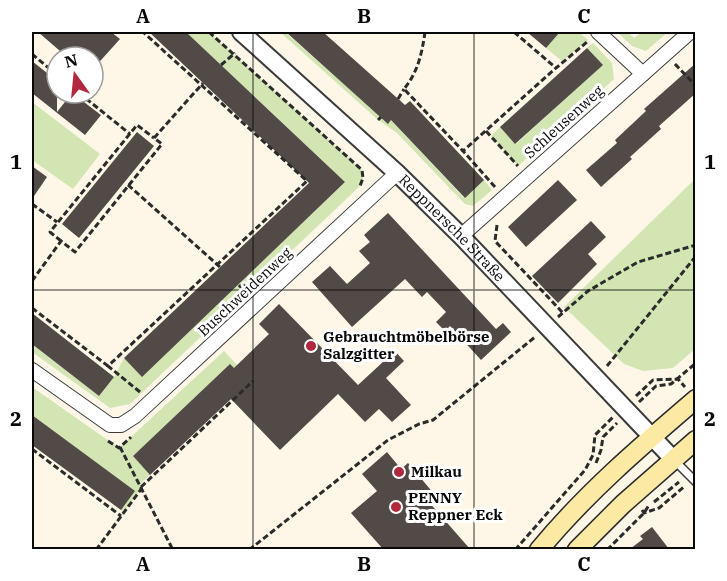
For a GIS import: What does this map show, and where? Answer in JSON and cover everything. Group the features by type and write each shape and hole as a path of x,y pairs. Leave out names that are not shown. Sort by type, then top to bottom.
{"main road":[{"path":"539,549 559,525 601,483 695,399"},
{"path":"576,549 623,504 696,441"}],"street":[{"name":"Schleusenweg","path":"461,236 690,32"},
{"name":"Reppnersche Straße","path":"245,35 397,173 461,236 674,460"},
{"path":"594,36 643,74"},
{"name":"Buschweidenweg","path":"32,370 110,425 121,425 135,416 397,173"}],"lane":[{"path":"674,460 692,478"}],"path":[{"path":"108,366 307,181 143,32"},
{"path":"209,32 362,170 363,178 360,186"},
{"path":"398,99 414,77 426,32"},
{"path":"514,32 556,68"},
{"path":"221,64 234,54 245,35"},
{"path":"463,151 594,36"},
{"path":"32,54 45,65"},
{"path":"667,71 682,58"},
{"path":"675,64 696,86"},
{"path":"154,138 202,84"},
{"path":"404,89 495,187"},
{"path":"94,105 130,134"},
{"path":"137,125 154,138 162,144 75,252 50,232 137,125"},
{"path":"486,131 518,166"},
{"path":"128,185 218,266"},
{"path":"32,204 57,222"},
{"path":"505,218 497,225 495,241 563,313"},
{"path":"32,281 61,241"},
{"path":"249,549 388,440 419,424 433,420 548,327 588,291 638,262 696,245"},
{"path":"597,379 696,256"},
{"path":"238,285 246,293"},
{"path":"32,308 141,393 135,398"},
{"path":"517,549 585,470 593,455 595,435 656,386 671,384 696,363"},
{"path":"678,379 695,399"},
{"path":"96,549 141,488 253,381"},
{"path":"517,549 587,476 598,461 603,436 625,410"},
{"path":"120,447 173,549"},
{"path":"32,448 121,516"},
{"path":"639,507 650,504 692,478"},
{"path":"644,513 659,508 692,478"},
{"path":"610,548 650,504"}],"green space":[{"path":"186,32 209,32 362,170 363,179 360,186 130,404 110,408 32,352 32,344 99,396 114,377 124,358 142,376 345,182"},
{"path":"280,32 285,32 388,123 391,120 464,198 484,180 492,190 473,206 465,204 397,133 377,119"},
{"path":"560,32 579,32 588,40 562,61 546,48"},
{"path":"617,32 628,32 634,38 642,32 668,32 646,51 632,46"},
{"path":"593,43 612,63 614,79 518,166 491,136 500,127 516,144 602,65 587,48"},
{"path":"32,102 100,154 73,189 32,160"},
{"path":"695,179 695,349 673,368 643,371 624,364 564,307"},
{"path":"224,351 251,380 248,383 230,365 133,456 150,475 140,484 142,488 123,513 121,510 134,491 32,415 32,387 119,448"}],"building":[{"path":"38,32 111,32 120,39 105,56 105,45 53,45"},
{"path":"149,32 186,32 345,182 142,377 124,358 309,183"},
{"path":"286,32 323,32 405,105 410,101 484,180 465,198 391,120 388,124"},
{"path":"527,32 560,32 546,48"},
{"path":"587,48 603,65 515,144 500,127"},
{"path":"32,61 45,71 45,103 32,93"},
{"path":"696,63 696,93 659,126 661,129 601,187 586,170 617,143 615,140 646,111 644,109"},
{"path":"47,105 57,105 57,112 63,105 88,105 101,115 85,135"},
{"path":"137,132 154,146 79,238 62,224"},
{"path":"32,166 47,177 32,199"},
{"path":"558,180 577,200 526,247 508,227"},
{"path":"388,213 496,329 503,323 511,332 481,360 450,326 445,331 436,322 446,312 427,292 422,297 405,279 352,327 312,282 330,266 347,284 370,263 359,251 370,242 364,235"},
{"path":"591,221 606,237 588,254 597,264 558,303 532,276"},
{"path":"279,304 358,385 384,361 381,358 392,348 404,361 386,378 411,405 392,422 379,409 365,422 338,394 280,450 231,399 150,475 133,456 230,364 234,368 269,334 259,324"},
{"path":"32,313 114,377 99,396 32,344"},
{"path":"32,415 135,491 121,510 32,445"},
{"name":"PENNY Reppner Eck","path":"387,452 401,469 408,463 435,495 428,501 470,549 383,549 351,513 377,491 362,474"},
{"path":"652,527 669,549 630,549 643,539 640,536"}],"place":[{"name":"Gebrauchtmöbelbörse Salzgitter","path":"311,346"},
{"name":"Milkau","path":"399,472"},
{"name":"PENNY Reppner Eck","path":"396,507"}]}
